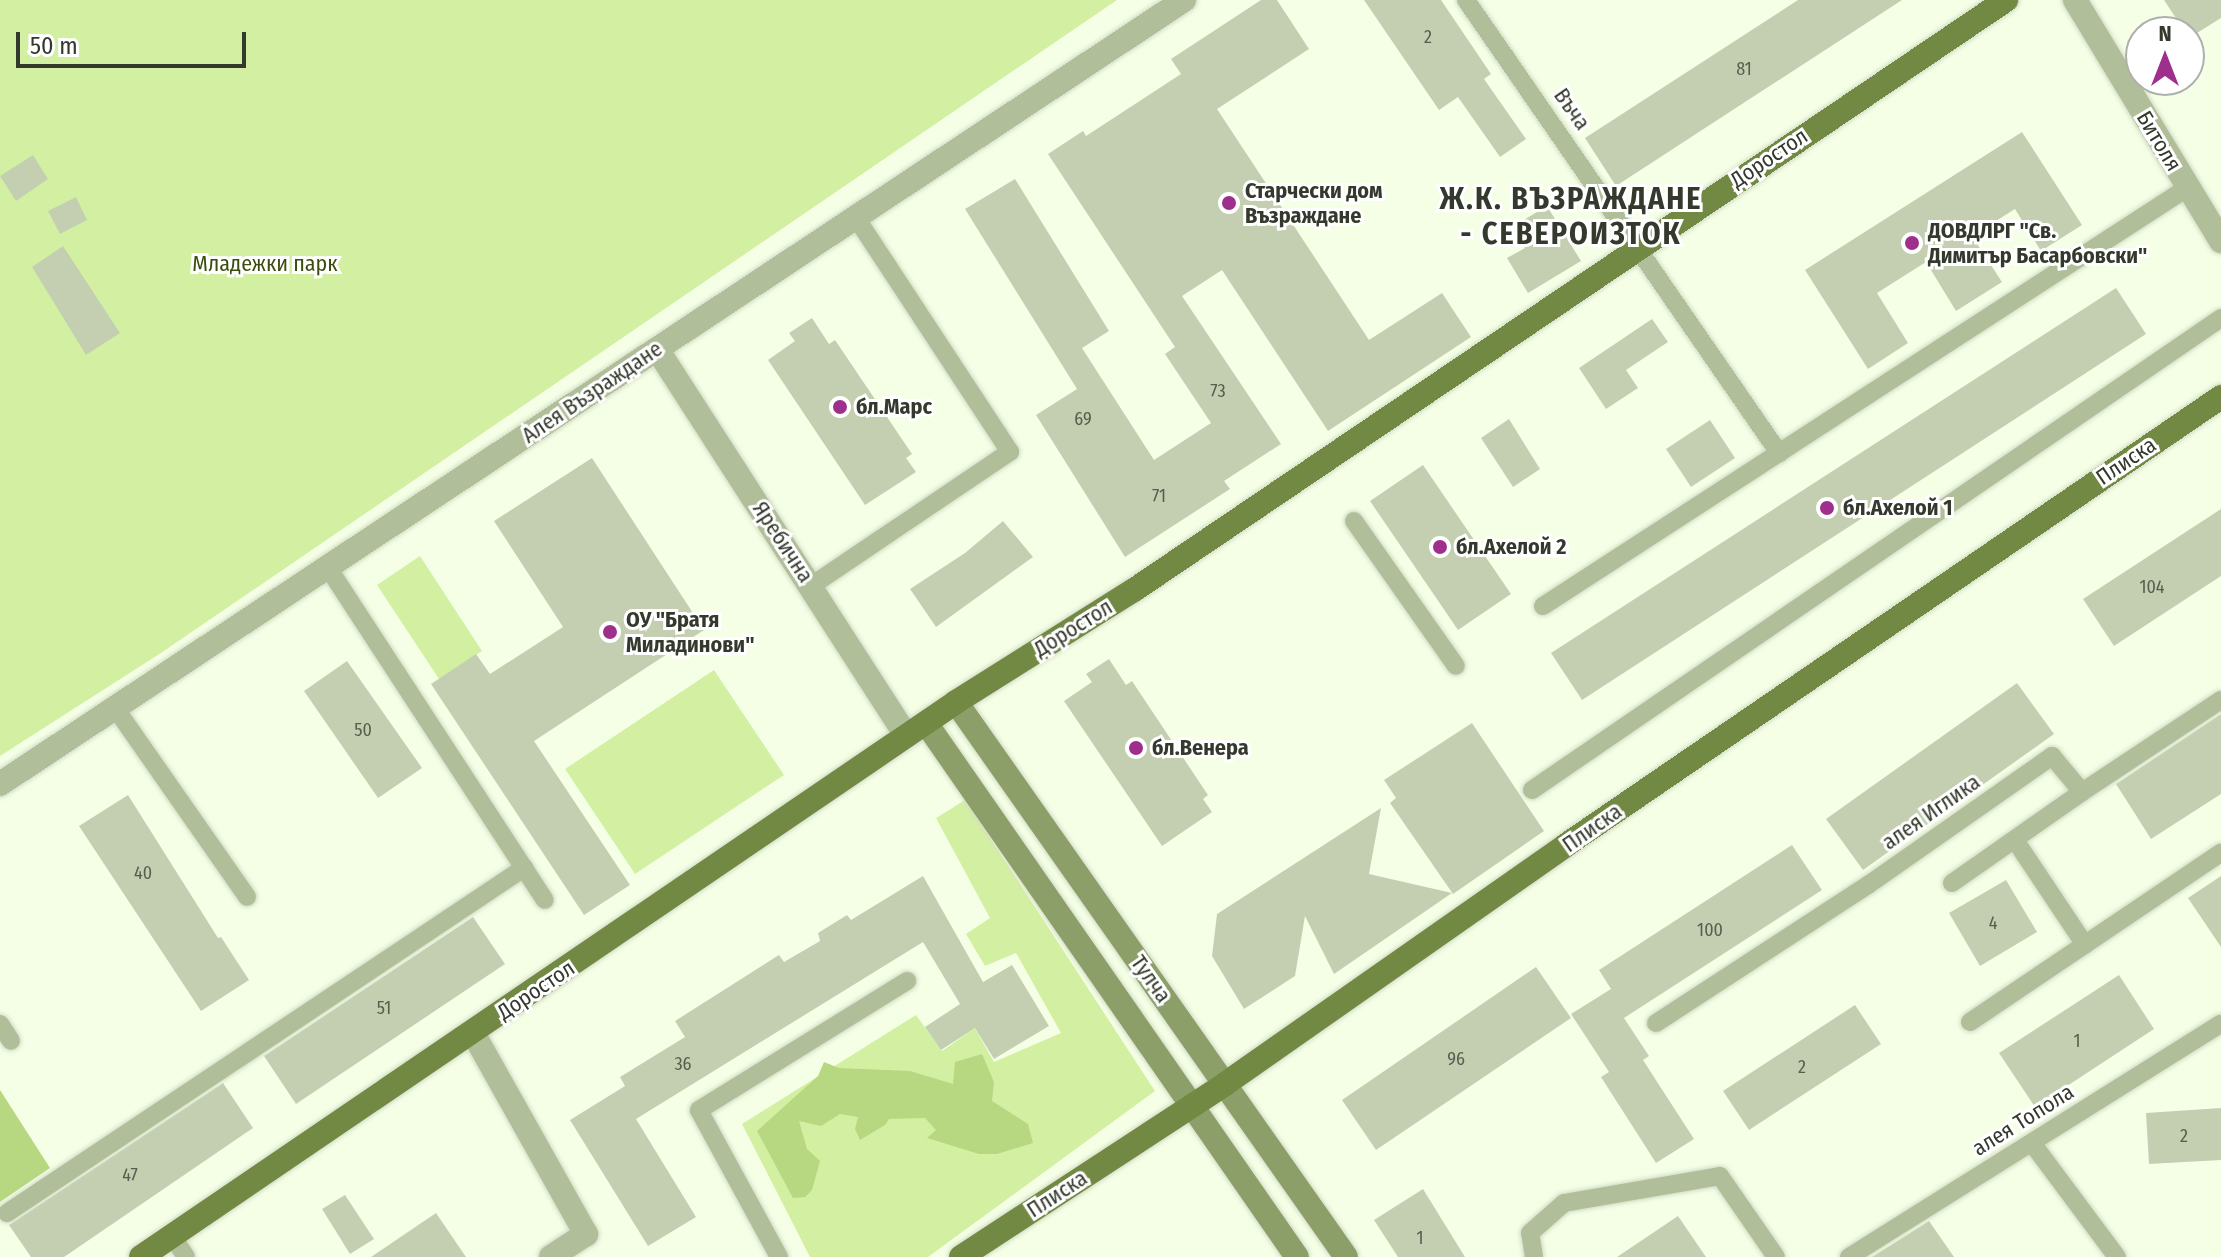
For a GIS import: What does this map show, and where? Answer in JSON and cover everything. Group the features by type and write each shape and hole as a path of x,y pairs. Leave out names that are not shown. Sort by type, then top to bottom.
{"main road":[{"name":"Доростол","path":"141,1257 956,702 1134,590 1638,246 2006,0"},
{"name":"Плиска","path":"961,1257 1225,1084 1566,845 2221,397"},
{"name":"Тулча","path":"956,702 1346,1257"},
{"name":"Тулча","path":"916,730 1193,1104 1297,1257"}],"street":[{"name":"Алея Възраждане","path":"0,784 1184,0"},
{"name":"Битоля","path":"2075,0 2221,241"},
{"name":"Яребична","path":"657,349 811,586 916,730"},
{"path":"473,1033 586,1234 551,1257"}],"lane":[{"name":"Въча","path":"1466,0 1779,453"},
{"path":"1543,606 2187,188"},
{"path":"811,586 1010,452 855,216"},
{"path":"1532,790 2221,318"},
{"path":"1354,521 1456,666"},
{"path":"329,569 545,900"},
{"path":"1952,883 2221,700"},
{"path":"116,709 247,897"},
{"name":"алея Иглика","path":"1656,1023 1868,885 2052,756 2082,792"},
{"path":"2015,840 2085,945"},
{"path":"1970,1022 2221,853"},
{"path":"7,1213 524,868"},
{"path":"779,1257 699,1110 907,981"},
{"path":"0,1024 11,1041"},
{"name":"алея Топола","path":"1849,1257 2221,1024"},
{"path":"2032,1143 2117,1257"},
{"path":"1534,1257 1530,1233 1564,1203 1720,1176 1776,1257"},
{"path":"172,1236 186,1257"}],"green space":[{"name":"Младежки парк","path":"0,0 1117,0 161,653 0,756"},
{"path":"420,556 482,651 439,679 377,585"},
{"path":"714,670 784,775 635,874 565,769"},
{"path":"965,800 1155,1091 928,1257 810,1257 742,1124 916,1015 942,1051 975,1028 994,1062 1061,1033 1016,953 985,966 966,934 990,918 936,818"},
{"path":"982,1054 994,1082 992,1101 1028,1124 1033,1143 997,1154 979,1154 927,1138 936,1130 925,1118 889,1119 885,1125 860,1140 855,1129 858,1117 840,1114 821,1126 799,1121 807,1149 820,1161 812,1190 805,1197 793,1198 757,1131 818,1076 824,1062 839,1068 910,1071 953,1084 955,1062"},
{"path":"0,1090 50,1168 0,1202"}],"building":[{"path":"1261,0 1277,0 1309,49 1217,109 1369,340 1442,293 1471,337 1328,431 1222,270 1182,296 1281,444 1224,481 1230,489 1125,557 1036,415 1077,389 965,209 1015,179 1109,331 1082,348 1154,460 1211,423 1165,354 1175,347 1048,154 1083,131 1086,136 1181,74 1171,59"},
{"path":"1364,0 1441,0 1491,74 1484,79 1526,139 1500,157 1458,97 1439,110"},
{"path":"1798,0 1902,0 1616,186 1585,138"},
{"path":"2164,0 2221,0 2221,18 2205,28 2205,16 2174,16"},
{"name":"ДОВДЛРГ \"Св. Димитър Басарбовски\"","path":"2022,132 2082,225 2041,251 2015,209 1972,236 2002,282 1956,311 1926,262 1877,293 1908,343 1868,369 1805,270"},
{"path":"33,155 48,179 16,201 0,176"},
{"path":"76,197 87,220 60,234 48,211"},
{"path":"1547,206 1581,261 1528,293 1507,258 1525,248 1512,227"},
{"path":"63,246 120,333 86,355 32,267"},
{"name":"бл.Ахелой 1","path":"2116,288 2146,334 1582,700 1551,653"},
{"name":"бл.Марс","path":"812,318 829,344 835,340 912,454 906,458 916,472 865,505 768,360 795,341 789,333"},
{"path":"1652,319 1668,342 1626,370 1638,388 1606,409 1579,368"},
{"path":"1509,419 1540,469 1513,487 1481,438"},
{"path":"1710,420 1735,458 1691,487 1666,449"},
{"path":"592,458 704,630 534,741 630,885 584,915 431,684 476,654 490,674 563,627 494,521"},
{"name":"бл.Ахелой 2","path":"1423,465 1511,594 1458,630 1370,501"},
{"path":"2221,509 2221,576 2114,646 2083,599"},
{"path":"1003,521 1033,557 936,627 910,589 965,553"},
{"name":"бл.Венера","path":"1109,659 1126,685 1132,681 1208,795 1203,799 1212,812 1162,846 1064,701 1092,682 1086,674"},
{"path":"347,661 422,768 378,798 304,691"},
{"path":"2017,683 2054,734 1863,870 1826,819"},
{"path":"2221,714 2221,794 2151,839 2116,784"},
{"path":"1472,723 1544,831 1453,894 1390,803 1396,798 1384,780"},
{"path":"128,795 218,938 221,937 249,980 201,1011 79,826"},
{"path":"1381,808 1369,874 1452,893 1334,974 1305,916 1295,976 1244,1009 1212,956 1217,914"},
{"path":"1792,845 1822,890 1624,1018 1649,1056 1643,1060 1694,1139 1656,1163 1601,1077 1609,1072 1571,1014 1611,989 1599,970"},
{"path":"923,876 983,982 1012,965 1049,1026 994,1059 975,1028 941,1050 925,1027 960,1004 923,942 636,1119 696,1217 648,1246 570,1120 625,1086 620,1077 685,1037 675,1021 779,955 784,962 820,941 818,933 847,915 851,920"},
{"path":"2221,876 2221,947 2188,898"},
{"path":"2006,880 2037,932 1980,966 1949,913"},
{"path":"473,917 505,964 296,1104 264,1056"},
{"path":"1536,967 1571,1018 1376,1150 1342,1100"},
{"path":"2119,975 2154,1029 2035,1107 1999,1053"},
{"path":"1855,1005 1881,1044 1749,1130 1723,1091"},
{"path":"223,1083 253,1128 64,1257 31,1257 9,1225"},
{"path":"2221,1108 2221,1160 2149,1164 2146,1113"},
{"path":"1423,1189 1465,1257 1398,1257 1374,1220"},
{"path":"345,1195 374,1239 350,1254 322,1209"},
{"path":"436,1213 466,1257 371,1257"},
{"path":"1678,1216 1706,1257 1617,1257"},
{"path":"1929,1221 1954,1257 1872,1257"}],"place":[{"name":"Старчески дом Възраждане","path":"1229,203"},
{"name":"ДОВДЛРГ \"Св. Димитър Басарбовски\"","path":"1912,243"},
{"name":"бл.Марс","path":"840,407"},
{"name":"бл.Ахелой 1","path":"1827,508"},
{"name":"бл.Ахелой 2","path":"1440,547"},
{"name":"ОУ \"Братя Миладинови\"","path":"610,632"},
{"name":"бл.Венера","path":"1136,748"}],"district":[{"name":"Ж.К. ВЪЗРАЖДАНЕ - СЕВЕРОИЗТОК","path":"1571,216"}]}
